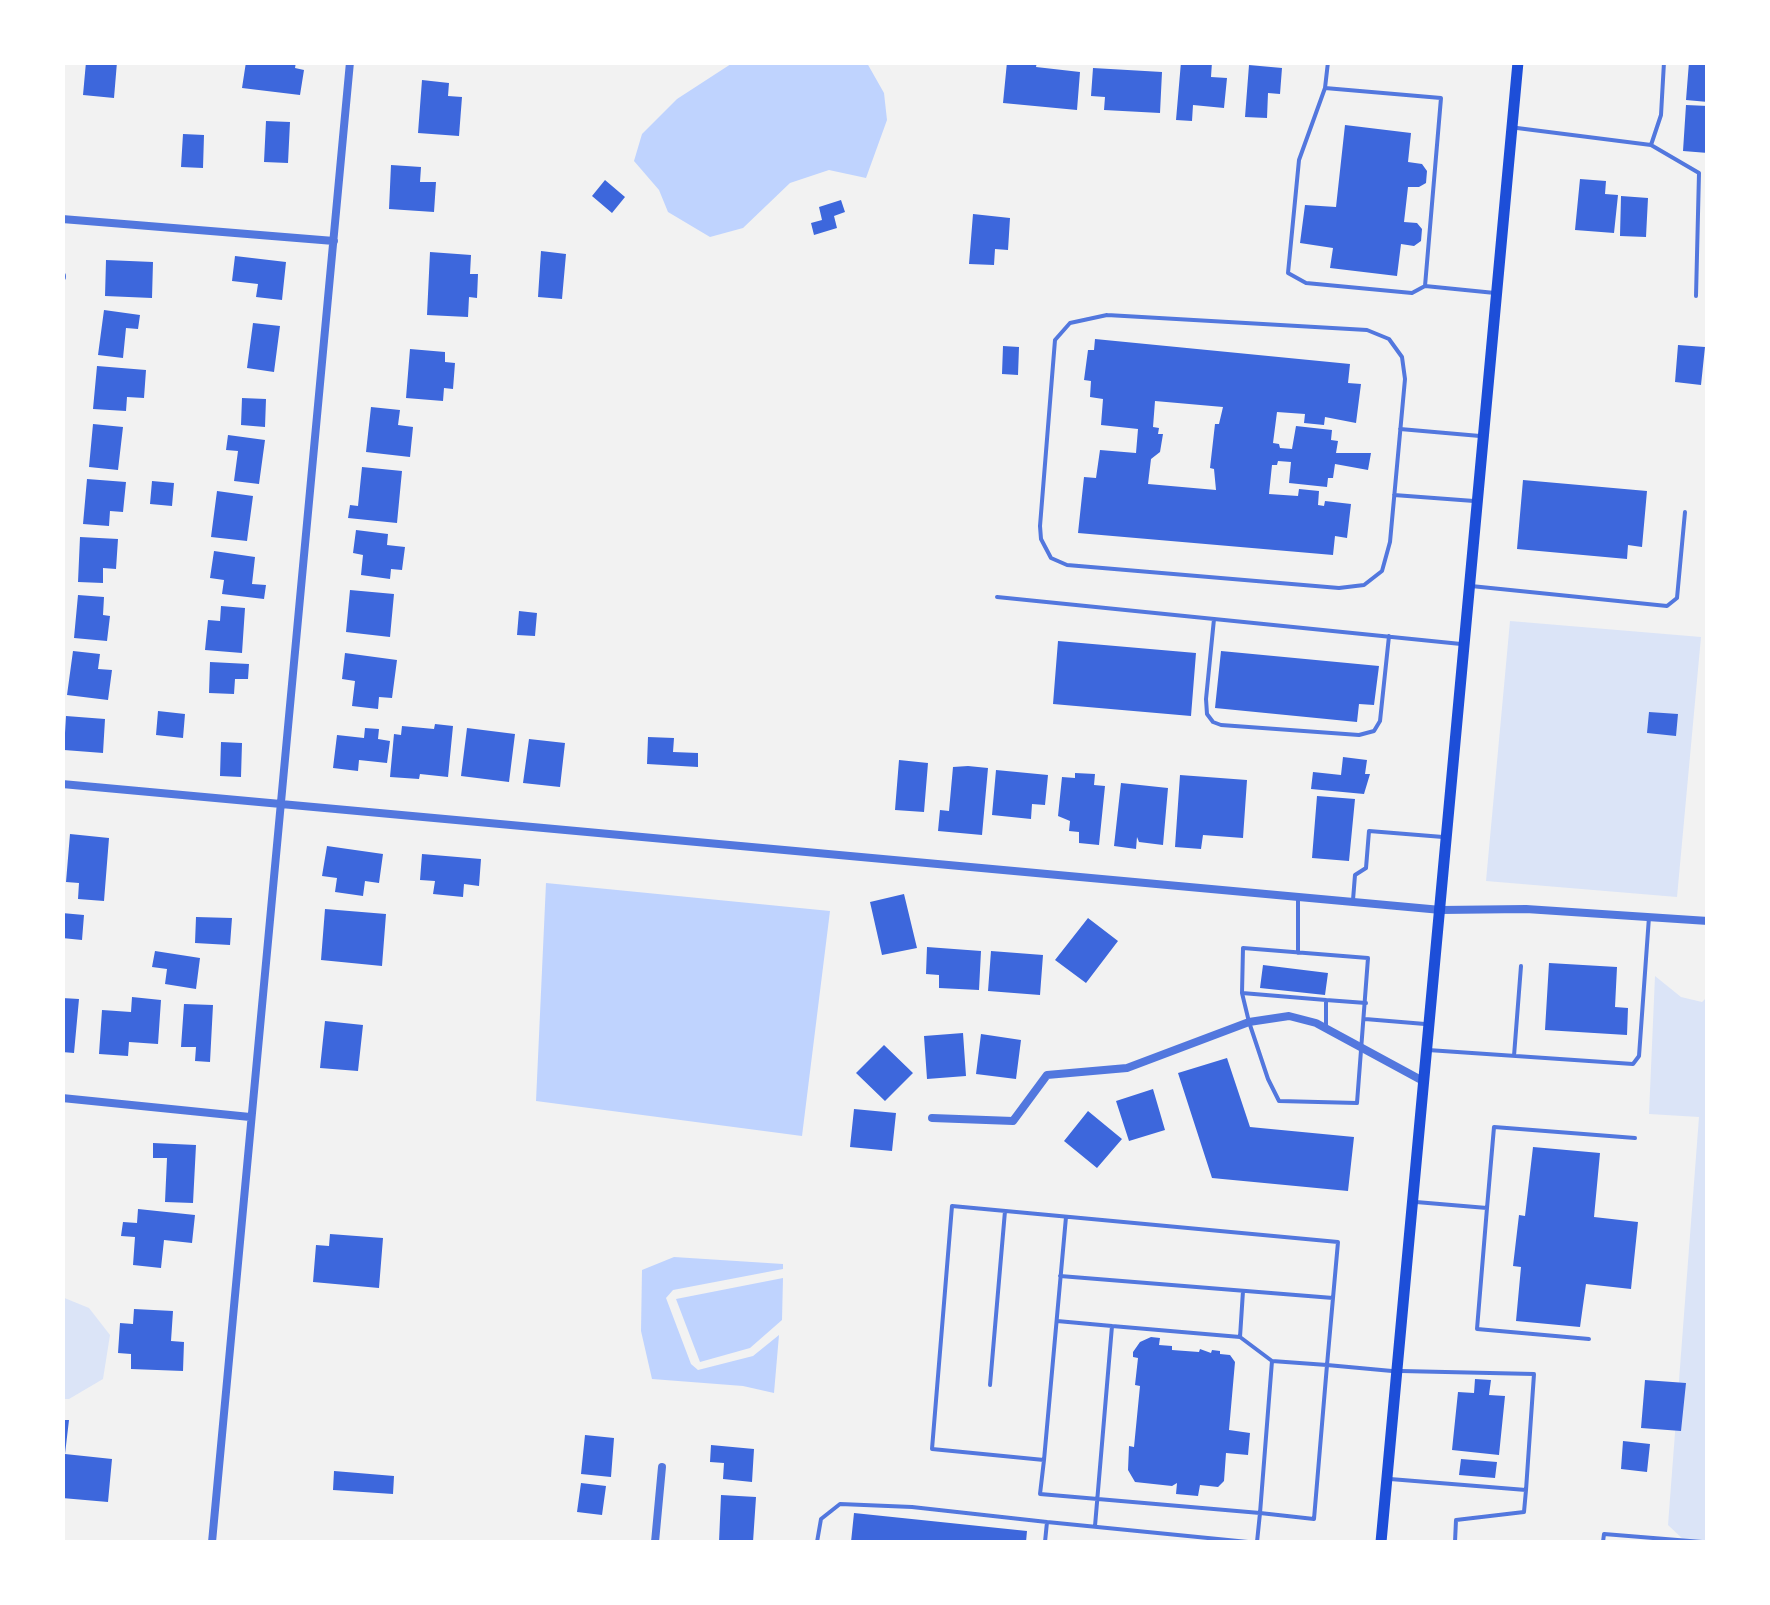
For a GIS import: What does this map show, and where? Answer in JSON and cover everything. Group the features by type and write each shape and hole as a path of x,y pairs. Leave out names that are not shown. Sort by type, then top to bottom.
{"main road":[{"path":"1381,1542 1518,62"}],"street":[{"path":"212,1542 350,62"},
{"path":"62,219 334,241"},
{"path":"62,784 1441,910 1526,909 1708,921"},
{"path":"932,1118 1013,1121 1047,1075 1127,1068 1248,1022 1289,1016 1326,1028 1423,1081"},
{"path":"62,1098 250,1117"},
{"path":"655,1542 662,1468"}],"lane":[{"path":"1328,62 1325,88 1299,160 1288,273 1306,284 1412,293 1425,286 1497,293"},
{"path":"1652,145 1660,114 1664,62"},
{"path":"1325,88 1440,98 1425,286"},
{"path":"1512,128 1652,145 1699,173 1696,296"},
{"path":"1107,315 1367,330 1389,339 1402,357 1405,379 1394,494 1387,559 1382,572 1364,585 1339,588 1058,563 1045,552 1040,526 1055,340 1070,323 1107,315"},
{"path":"1400,429 1484,437"},
{"path":"1394,494 1479,502"},
{"path":"1471,586 1667,606 1677,598 1685,512"},
{"path":"997,597 1466,644"},
{"path":"1214,619 1206,699 1208,714 1213,722 1221,724 1359,735 1374,732 1380,722 1389,636"},
{"path":"1353,900 1355,874 1366,868 1370,830 1448,838"},
{"path":"1298,896 1298,953"},
{"path":"1426,1050 1633,1064 1640,1056 1650,917"},
{"path":"1243,948 1298,953 1368,958 1357,1103 1279,1101 1248,1022 1242,993 1243,948"},
{"path":"1514,1056 1520,966"},
{"path":"1242,993 1366,1002"},
{"path":"1326,1000 1326,1028"},
{"path":"1365,1019 1429,1025"},
{"path":"1589,1339 1477,1329 1494,1127 1635,1138"},
{"path":"1412,1201 1487,1208"},
{"path":"1044,1460 932,1449 952,1206 1338,1242 1314,1518 1040,1494 1044,1460 1066,1217"},
{"path":"990,1385 1005,1211"},
{"path":"1060,1276 1333,1298"},
{"path":"1240,1337 1242,1291"},
{"path":"1056,1321 1240,1337 1272,1361 1397,1371 1534,1374 1524,1512 1456,1520 1455,1542"},
{"path":"1095,1526 1112,1326"},
{"path":"1257,1542 1272,1361"},
{"path":"1387,1478 1526,1490"},
{"path":"817,1542 821,1519 840,1504 912,1507 1248,1542"},
{"path":"1045,1542 1047,1522"},
{"path":"1603,1542 1604,1534 1702,1542"}],"shaded area":[{"path":"1510,621 1701,637 1677,897 1486,881"},
{"path":"1655,976 1681,997 1702,1002 1707,997 1707,1542 1686,1542 1668,1525 1699,1117 1649,1114"},
{"path":"62,1297 89,1308 110,1335 103,1379 69,1399 63,1399"}],"water":[{"path":"734,62 867,63 884,93 887,120 866,178 829,170 790,183 743,228 710,237 668,212 659,190 634,161 642,134 677,99"},
{"path":"546,883 830,911 802,1136 536,1101"},
{"path":"674,1257 783,1264 783,1269 673,1290 666,1298 691,1364 698,1370 753,1356 779,1335 774,1393 743,1386 652,1379 641,1331 642,1270"},
{"path":"783,1278 782,1320 750,1348 700,1362 676,1299"}],"building":[{"path":"86,62 117,62 114,98 83,95"},
{"path":"246,62 296,62 295,68 304,70 300,95 242,88"},
{"path":"1007,62 1037,62 1036,67 1080,72 1077,110 1003,103"},
{"path":"1181,62 1212,62 1211,77 1227,78 1224,108 1193,105 1192,121 1176,120"},
{"path":"1689,62 1708,62 1708,102 1686,100"},
{"path":"1249,65 1282,68 1280,94 1268,93 1267,118 1245,117"},
{"path":"1093,68 1162,72 1160,113 1104,110 1105,97 1091,96"},
{"path":"422,80 449,83 448,96 462,97 459,136 418,133"},
{"path":"1686,105 1708,106 1708,153 1683,151"},
{"path":"266,121 290,122 288,163 264,162"},
{"path":"1345,125 1411,133 1408,162 1422,164 1427,171 1426,183 1408,187 1404,222 1417,223 1422,229 1421,241 1414,246 1401,244 1397,276 1330,268 1333,248 1300,243 1305,205 1336,207"},
{"path":"183,134 204,135 203,168 181,167"},
{"path":"391,165 421,167 420,182 436,182 434,212 389,209"},
{"path":"1580,179 1606,181 1605,194 1618,195 1614,233 1575,230"},
{"path":"605,180 625,197 612,213 592,196"},
{"path":"1621,196 1648,198 1646,237 1620,236"},
{"path":"841,200 845,212 834,216 837,228 814,235 811,223 822,220 819,207"},
{"path":"973,214 1010,218 1008,250 995,249 994,265 969,264"},
{"path":"541,251 566,254 562,299 538,297"},
{"path":"430,252 471,255 470,274 478,274 477,298 469,297 468,317 427,315"},
{"path":"235,256 286,262 282,300 256,297 258,284 232,281"},
{"path":"106,260 153,262 152,298 105,296"},
{"path":"104,310 140,315 138,329 126,328 123,358 98,355"},
{"path":"253,323 280,326 274,372 247,368"},
{"path":"1095,339 1350,364 1348,383 1361,384 1356,423 1325,417 1324,425 1304,423 1305,414 1277,412 1273,443 1292,449 1296,426 1332,430 1331,440 1338,441 1336,453 1371,453 1368,470 1335,464 1327,487 1289,483 1291,462 1278,461 1272,465 1269,494 1298,496 1299,489 1319,491 1318,505 1324,506 1325,501 1351,504 1347,538 1335,536 1333,555 1078,533 1084,477 1096,478 1100,450 1136,453 1138,429 1101,425 1103,399 1090,397 1091,381 1084,380 1088,350 1094,350","holes":["1155,401 1223,407 1219,424 1215,424 1210,468 1214,469 1216,490 1148,484 1151,459 1160,452 1163,434 1153,427"]},
{"path":"1678,345 1705,347 1701,385 1675,382"},
{"path":"1003,346 1019,347 1018,375 1002,374"},
{"path":"410,349 445,352 445,362 455,363 453,389 444,388 443,401 406,398"},
{"path":"97,366 146,370 144,398 127,397 126,411 93,409"},
{"path":"242,398 266,399 265,427 241,425"},
{"path":"371,407 400,410 398,425 413,427 410,457 366,452"},
{"path":"93,424 123,427 118,470 89,467"},
{"path":"228,435 265,440 259,484 234,481 238,451 226,450"},
{"path":"362,467 402,471 397,523 348,518 350,505 358,506"},
{"path":"87,479 126,482 123,512 110,511 109,526 83,524"},
{"path":"1523,480 1647,491 1642,547 1628,545 1627,559 1517,549"},
{"path":"152,481 174,483 172,506 150,504"},
{"path":"217,491 253,496 247,541 211,537"},
{"path":"356,530 388,534 387,545 405,547 402,570 391,569 390,579 361,575 363,555 353,553"},
{"path":"80,537 118,539 116,569 103,568 103,583 78,582"},
{"path":"214,551 255,557 252,584 266,585 264,599 222,594 224,580 210,578"},
{"path":"350,590 394,594 390,637 346,632"},
{"path":"78,595 104,597 103,615 110,616 107,641 74,638"},
{"path":"221,606 245,608 242,653 205,650 208,620 220,621"},
{"path":"519,611 537,613 535,636 517,635"},
{"path":"1058,641 1196,653 1191,716 1053,704"},
{"path":"73,651 100,654 98,669 112,670 108,700 67,695"},
{"path":"1221,651 1379,666 1374,705 1359,704 1357,722 1215,708"},
{"path":"345,653 397,660 392,698 379,697 378,709 352,706 355,681 342,679"},
{"path":"210,662 249,664 248,679 235,679 234,694 209,693"},
{"path":"158,711 185,714 183,738 156,735"},
{"path":"1649,712 1678,714 1676,736 1647,733"},
{"path":"66,716 105,719 103,753 64,750"},
{"path":"435,724 453,726 448,777 390,777 394,734 401,735 402,726 434,729"},
{"path":"365,728 379,729 378,739 390,741 387,763 359,760 358,771 333,768 337,735 364,738"},
{"path":"467,728 515,734 509,782 461,776"},
{"path":"648,737 674,738 673,752 698,753 698,767 647,764"},
{"path":"529,739 565,743 560,787 523,783"},
{"path":"221,742 242,743 241,777 220,776"},
{"path":"1343,757 1367,760 1365,774 1370,774 1364,794 1311,789 1313,772 1341,775"},
{"path":"899,760 928,763 924,812 895,810"},
{"path":"953,767 988,768 982,835 938,831 940,810 949,811"},
{"path":"996,770 1048,775 1045,805 1032,804 1031,819 992,815"},
{"path":"1075,773 1095,774 1094,785 1105,786 1099,845 1079,843 1079,832 1069,831 1070,821 1058,816 1062,777 1075,778"},
{"path":"1180,775 1247,780 1243,838 1203,835 1201,849 1175,847"},
{"path":"1121,783 1168,788 1163,845 1139,842 1137,837 1136,849 1114,846"},
{"path":"1317,796 1355,799 1349,861 1312,858"},
{"path":"70,834 109,838 104,901 78,899 79,883 66,882"},
{"path":"327,846 383,854 379,883 365,881 363,896 335,892 337,878 322,876"},
{"path":"422,854 481,859 479,886 464,884 463,897 433,894 435,881 420,880"},
{"path":"904,894 917,948 882,955 870,902"},
{"path":"325,909 386,914 382,966 321,960"},
{"path":"62,913 84,915 82,940 62,938"},
{"path":"196,917 232,918 230,945 195,943"},
{"path":"1088,918 1118,941 1086,983 1055,960"},
{"path":"927,947 981,951 979,990 939,988 939,975 926,974"},
{"path":"155,951 200,958 196,989 165,984 167,969 152,967"},
{"path":"991,951 1043,955 1040,995 988,991"},
{"path":"1549,963 1617,967 1615,1007 1628,1008 1627,1035 1545,1030"},
{"path":"1263,965 1328,973 1325,995 1260,988"},
{"path":"132,997 161,1000 158,1044 129,1042 128,1056 99,1054 102,1010 131,1012"},
{"path":"62,998 79,999 74,1053 62,1052"},
{"path":"184,1004 213,1005 210,1062 195,1061 196,1047 181,1047"},
{"path":"325,1021 363,1025 358,1071 320,1068"},
{"path":"963,1033 966,1076 927,1079 924,1036"},
{"path":"981,1034 1021,1040 1016,1079 976,1074"},
{"path":"884,1045 913,1073 885,1101 856,1073"},
{"path":"1227,1058 1250,1127 1354,1137 1348,1191 1212,1178 1178,1073"},
{"path":"1153,1089 1165,1130 1129,1141 1116,1101"},
{"path":"854,1109 896,1113 892,1151 850,1147"},
{"path":"1088,1111 1122,1139 1097,1168 1064,1141"},
{"path":"153,1143 196,1145 193,1203 165,1202 167,1158 153,1158"},
{"path":"1533,1147 1600,1153 1594,1217 1638,1222 1631,1289 1586,1284 1580,1327 1516,1321 1521,1267 1513,1266 1519,1215 1525,1216"},
{"path":"138,1209 195,1215 192,1243 164,1240 161,1268 133,1265 135,1237 121,1236 123,1222 137,1223"},
{"path":"330,1234 383,1238 379,1288 313,1282 316,1245 329,1246"},
{"path":"134,1309 173,1311 171,1341 184,1342 183,1371 131,1369 131,1354 118,1353 120,1323 133,1324"},
{"path":"1160,1338 1159,1345 1172,1346 1172,1350 1220,1351 1235,1362 1229,1430 1250,1433 1248,1455 1226,1453 1224,1481 1218,1487 1200,1485 1198,1496 1176,1494 1177,1483 1172,1486 1135,1482 1128,1470 1140,1386 1135,1385 1138,1358 1133,1357 1133,1352 1140,1342"},
{"path":"1475,1379 1491,1380 1489,1395 1505,1396 1499,1455 1452,1450 1458,1392 1474,1393"},
{"path":"1645,1380 1686,1383 1681,1431 1641,1428"},
{"path":"62,1420 69,1420 65,1454 112,1459 108,1502 62,1498"},
{"path":"585,1435 614,1438 611,1477 581,1474"},
{"path":"1623,1441 1650,1444 1647,1472 1621,1469"},
{"path":"711,1445 754,1449 752,1482 723,1479 724,1463 710,1462"},
{"path":"1461,1459 1497,1462 1495,1478 1459,1475"},
{"path":"334,1471 394,1476 393,1494 333,1490"},
{"path":"581,1483 606,1486 602,1515 577,1512"},
{"path":"721,1495 756,1497 753,1542 719,1542"},
{"path":"854,1513 1027,1531 1026,1542 851,1542"}]}
